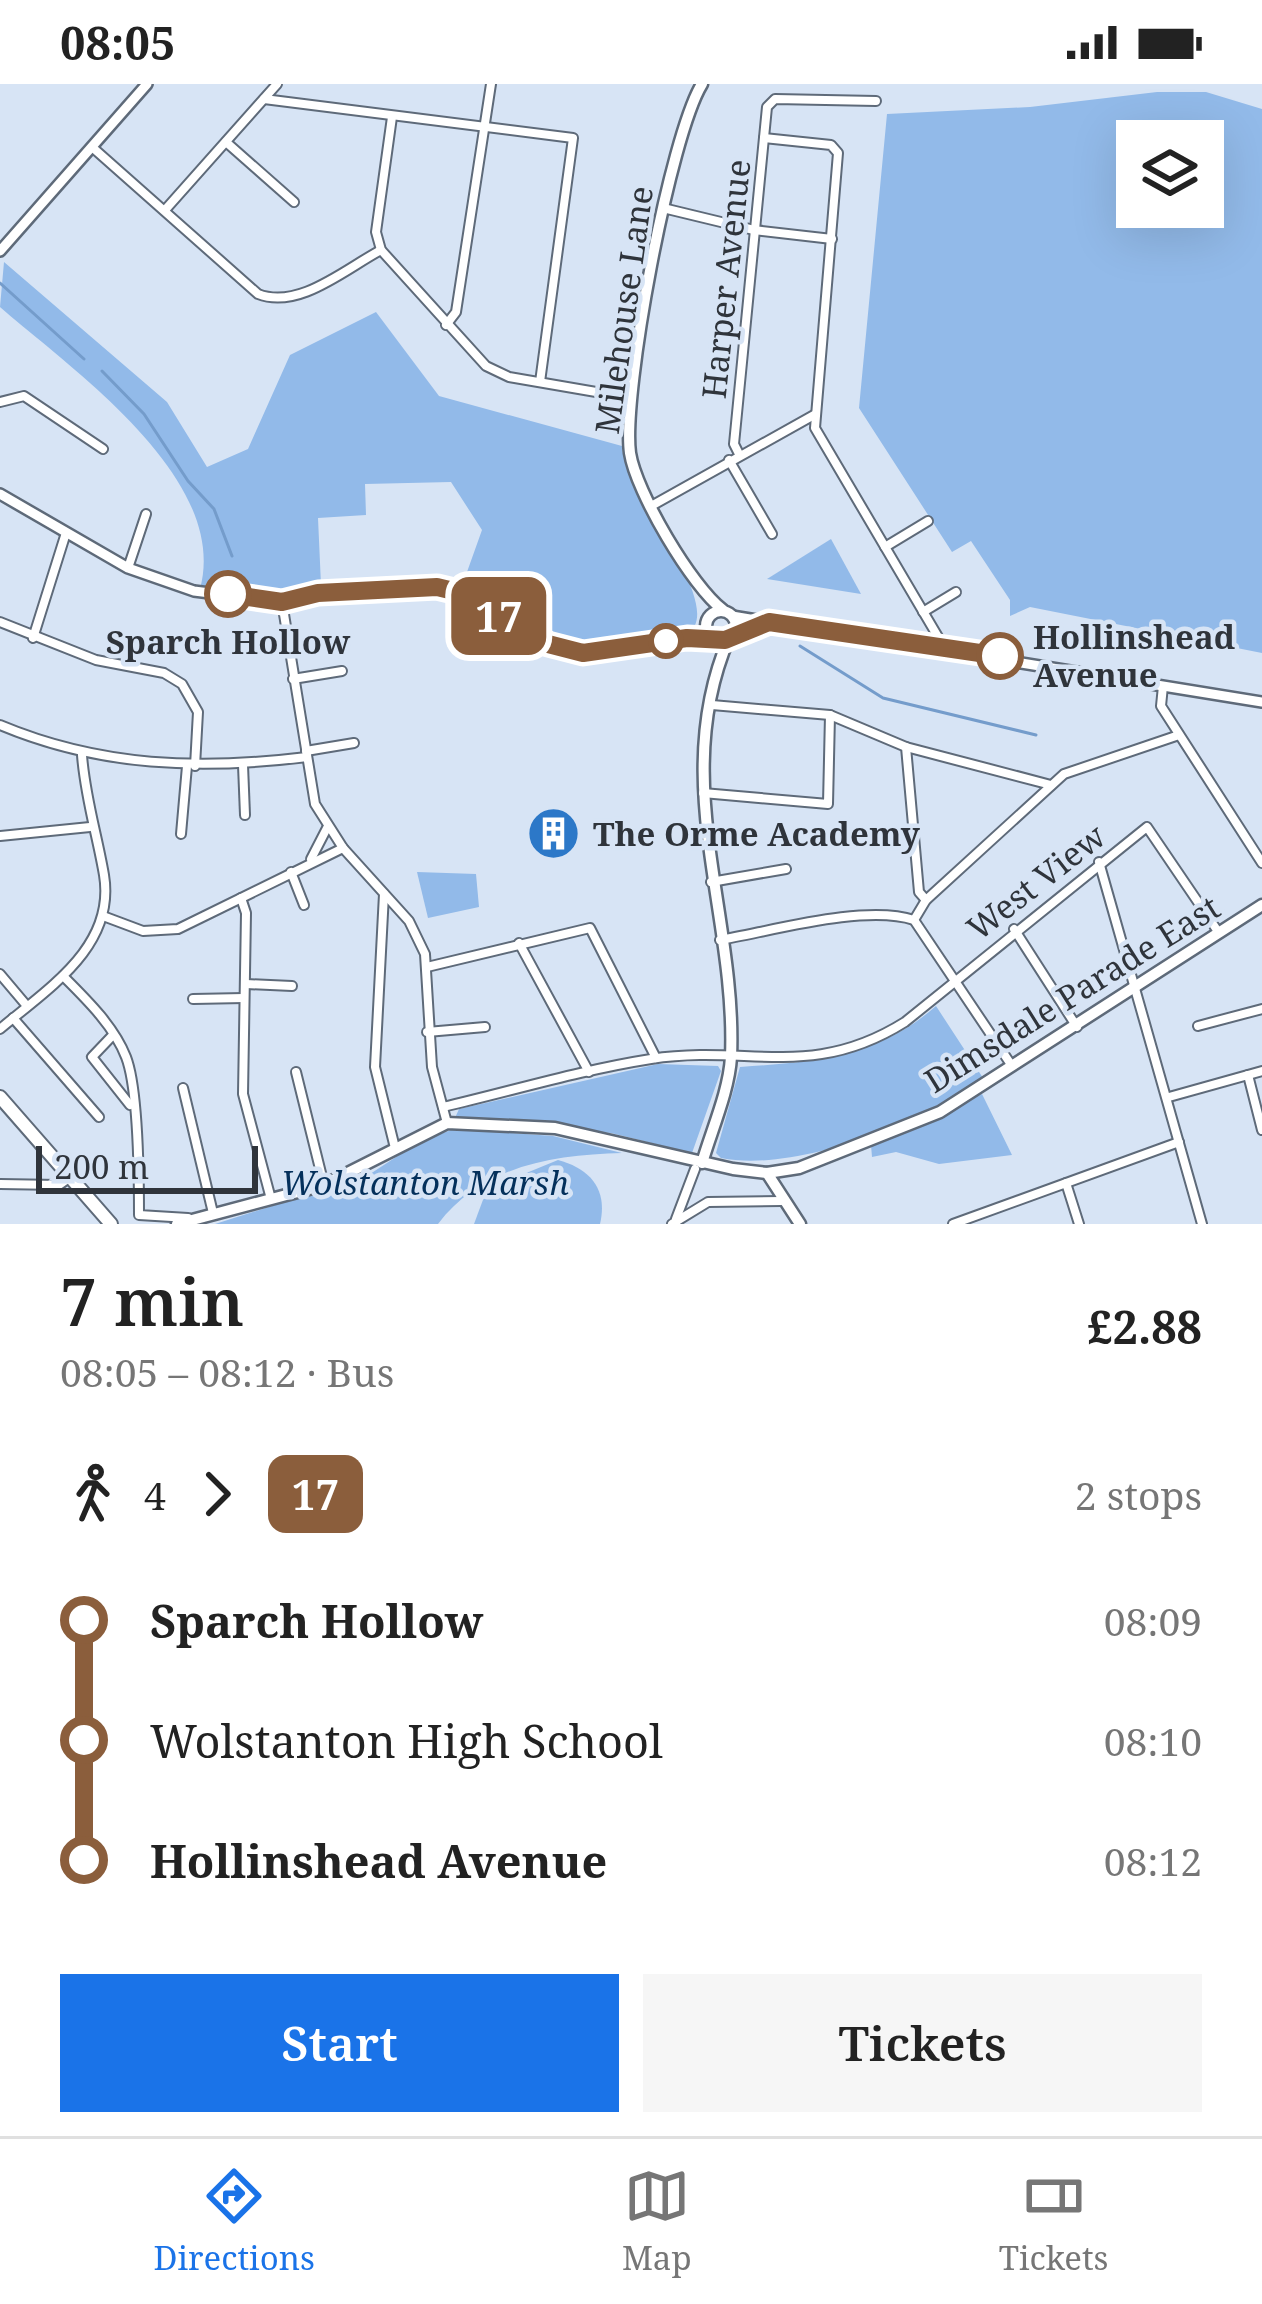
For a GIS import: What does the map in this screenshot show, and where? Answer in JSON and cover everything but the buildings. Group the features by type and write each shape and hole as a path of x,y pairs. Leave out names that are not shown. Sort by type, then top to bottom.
{"highway":[{"path":"0,1097 112,1224"}],"main road":[{"name":"Milehouse Lane","path":"697,87 663,208 633,398 631,458 703,591 727,613"},
{"name":"Milehouse Lane","path":"703,591 718,672"},
{"path":"709,630 727,613"},
{"path":"709,630 732,635 727,613"},
{"name":"Milehouse Lane","path":"698,1166 730,1058 703,794 718,672 732,635"},
{"name":"Dimsdale Parade East","path":"448,1123 555,1128 698,1166 767,1173 814,1163 912,1125 1013,1067 1262,905"},
{"path":"177,1224 324,1185 448,1123"},
{"path":"767,1173 800,1224"}],"street":[{"path":"2,244 147,84"},
{"path":"165,210 277,84"},
{"path":"446,325 456,312 491,84"},
{"path":"264,99 566,133 574,141 540,382"},
{"name":"Harper Avenue","path":"739,454 734,444 767,107 775,99 875,100"},
{"path":"392,116 376,232 380,250 486,365 540,382 633,398"},
{"path":"764,138 831,146 838,154 815,428 944,647"},
{"path":"226,142 294,202"},
{"path":"92,148 258,294 275,301 298,296 380,250"},
{"path":"663,208 754,230 832,239"},
{"path":"0,401 24,396 103,448"},
{"path":"653,506 814,416"},
{"path":"729,460 772,534"},
{"path":"0,494 65,536 128,568 194,591 282,602 318,593 437,587 458,592 562,649 608,652 709,630"},
{"path":"128,568 146,514"},
{"path":"886,547 928,521"},
{"path":"33,638 65,536"},
{"path":"923,612 956,592"},
{"path":"282,602 315,804 327,828 420,939 427,968 427,1032 448,1123"},
{"path":"727,613 1262,702"},
{"path":"0,622 96,660 164,673 182,684 198,712 182,834"},
{"path":"732,635 769,622"},
{"path":"293,679 342,671"},
{"path":"1163,686 1161,706 1262,863"},
{"path":"712,705 830,715 906,747 1051,785"},
{"path":"703,794 828,804 830,715"},
{"path":"0,725 82,755 191,766 243,765 353,742"},
{"path":"914,920 926,900 1064,774 1179,735"},
{"path":"906,747 919,892 926,900"},
{"path":"0,1029 85,953 103,916 105,877 90,827 82,755"},
{"path":"243,765 245,815"},
{"path":"0,836 90,827"},
{"name":"West View","path":"442,1107 656,1058 790,1060 868,1042 905,1022 1014,929 1147,827 1219,933"},
{"path":"310,860 327,828"},
{"path":"103,916 143,931 178,929 310,860 343,848"},
{"path":"1099,862 1202,1224"},
{"path":"710,883 786,869"},
{"path":"291,872 304,905"},
{"path":"384,892 375,1067 395,1148"},
{"path":"242,898 243,1094 271,1199"},
{"path":"720,940 852,919 895,915 914,920 1013,1067"},
{"path":"427,968 584,926 597,934 656,1058"},
{"path":"1014,929 1077,1027"},
{"path":"519,943 589,1072"},
{"path":"0,974 27,1006"},
{"path":"63,976 126,1056 139,1156 134,1214 193,1219"},
{"path":"245,984 292,986"},
{"path":"193,999 244,998"},
{"path":"1198,1026 1262,1009"},
{"path":"15,1017 99,1118"},
{"path":"427,1032 484,1027"},
{"path":"113,1035 92,1057 131,1106"},
{"path":"1168,1097 1262,1071"},
{"path":"296,1072 324,1185"},
{"path":"1248,1075 1262,1130"},
{"path":"183,1088 213,1213"},
{"path":"953,1224 1180,1142"},
{"path":"674,1222 698,1166"},
{"path":"0,1184 59,1185 69,1178"},
{"path":"1066,1183 1079,1224"},
{"path":"674,1222 708,1202 781,1201"},
{"path":"989,1210 994,1224"}],"green space":[{"path":"1157,92 1206,92 1262,109 1262,653 1030,607 1010,616 1010,600 971,541 952,552 859,408 887,114 1030,107"},
{"path":"4,262 167,402 207,467 248,449 290,355 376,312 439,396 622,446 639,490 686,574 697,620 687,634 606,645 568,640 529,624 462,586 482,530 451,482 365,484 366,515 318,518 321,585 262,593 200,589 203,548 191,507 169,467 102,394 0,307"},
{"path":"831,539 861,594 767,579"},
{"path":"417,872 476,874 479,907 428,918"},
{"path":"936,1006 983,1078 893,1127 821,1151 751,1161 721,1158 716,1153 740,1067 844,1054 891,1036"},
{"name":"Wolstanton Marsh","path":"658,1064 718,1066 721,1071 692,1153 611,1133 455,1118 459,1109"},
{"path":"982,1094 1012,1155 939,1164 896,1152 872,1157 871,1145"},
{"name":"Wolstanton Marsh","path":"454,1129 553,1136 622,1153 521,1167 476,1188 438,1224 215,1224 367,1176 419,1142"},
{"path":"558,1160 580,1169 594,1183 601,1201 600,1224 474,1224 487,1189"}],"waterway":[{"path":"0,283 84,359"},
{"path":"102,371 144,414 188,481 214,509 232,556"},
{"path":"800,646 883,698 1036,735"}],"bus line":[{"name":"17","path":"228,594 282,602 318,593 437,587 458,592 548,644 583,653 687,638 725,640 734,632 769,622 1000,656"}],"place":[{"name":"Sparch Hollow","path":"228,594"},
{"name":"Hollinshead Avenue","path":"1000,656"},
{"name":"The Orme Academy","path":"554,834"}]}
